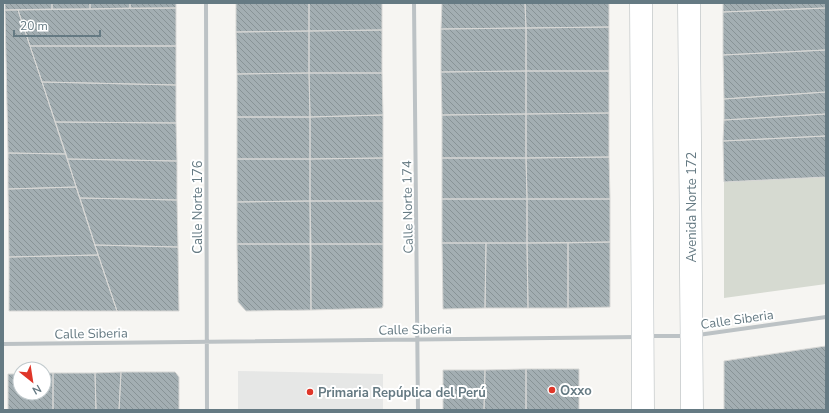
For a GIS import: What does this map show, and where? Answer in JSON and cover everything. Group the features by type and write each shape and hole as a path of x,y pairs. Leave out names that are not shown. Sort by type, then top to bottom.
{"street":[{"name":"Calle Norte 176","path":"206,3 207,410"},
{"name":"Calle Norte 174","path":"414,3 418,410"},
{"path":"641,3 643,410"},
{"name":"Avenida Norte 172","path":"690,3 692,410"},
{"name":"Calle Siberia","path":"3,344 692,336 826,317"}],"shaded area":[{"path":"826,177 826,284 724,298 724,182"},
{"name":"Primaria Repúplica del Perú","path":"238,371 383,374 383,410 238,410"}],"building":[{"path":"5,3 52,3 52,9 5,10"},
{"path":"52,3 90,3 90,9 52,9"},
{"path":"90,3 130,3 130,8 90,9"},
{"path":"130,3 176,3 176,8 130,8"},
{"path":"236,3 309,3 309,31 236,32"},
{"path":"309,3 382,3 382,30 309,31"},
{"path":"442,3 525,3 526,28 441,29"},
{"path":"525,3 609,3 609,27 526,28"},
{"path":"723,3 826,3 826,8 723,12"},
{"path":"176,8 176,46 30,46 18,10"},
{"path":"826,8 826,50 723,55 723,12"},
{"path":"5,10 18,10 66,154 8,153"},
{"path":"609,27 609,71 526,71 526,28"},
{"path":"526,28 526,71 441,72 441,29"},
{"path":"382,30 382,73 309,73 309,31"},
{"path":"309,31 309,73 237,74 236,32"},
{"path":"30,46 176,46 176,85 42,82"},
{"path":"826,50 826,92 724,99 723,55"},
{"path":"526,71 609,71 609,113 526,114"},
{"path":"526,71 526,114 442,115 441,72"},
{"path":"309,73 310,117 237,117 237,74"},
{"path":"309,73 382,73 383,115 310,117"},
{"path":"42,82 176,85 176,123 55,122"},
{"path":"826,92 826,114 724,120 724,99"},
{"path":"609,113 609,157 526,158 526,114"},
{"path":"526,114 526,158 442,158 442,115"},
{"path":"826,114 826,136 723,141 724,120"},
{"path":"383,115 383,158 310,159 310,117"},
{"path":"237,117 310,117 310,159 237,159"},
{"path":"55,122 176,123 177,161 67,159"},
{"path":"826,136 826,177 724,182 723,141"},
{"path":"8,153 66,154 76,187 8,189"},
{"path":"609,157 610,199 527,199 526,158"},
{"path":"383,158 383,201 310,201 310,159"},
{"path":"442,158 526,158 527,199 442,199"},
{"path":"67,159 177,161 177,200 80,198"},
{"path":"237,159 310,159 310,201 237,202"},
{"path":"76,187 98,255 9,257 8,189"},
{"path":"80,198 177,200 178,247 95,245"},
{"path":"442,199 527,199 527,243 442,243"},
{"path":"527,199 610,199 610,242 527,243"},
{"path":"310,201 383,201 383,244 311,244"},
{"path":"310,201 310,244 237,244 237,202"},
{"path":"610,242 610,307 568,308 568,243"},
{"path":"442,243 486,243 485,308 443,309"},
{"path":"486,243 527,243 528,308 485,308"},
{"path":"527,243 568,243 568,308 528,308"},
{"path":"237,244 310,244 311,310 246,311 238,302"},
{"path":"311,244 383,244 382,308 311,310"},
{"path":"95,245 178,247 179,311 117,311"},
{"path":"98,255 117,311 9,311 9,257"},
{"path":"826,346 826,410 724,410 724,361"},
{"name":"Oxxo","path":"526,369 579,369 579,410 526,410"},
{"path":"526,369 526,410 484,410 485,370"},
{"path":"443,370 485,370 484,410 443,410"},
{"path":"121,372 119,410 96,410 95,373"},
{"path":"121,372 175,372 179,377 179,410 119,410"},
{"path":"53,373 53,410 8,410 8,374 12,374 12,401 52,401"},
{"path":"53,373 95,373 96,410 53,410"}],"place":[{"name":"Oxxo","path":"552,390"},
{"name":"Primaria Repúplica del Perú","path":"310,392"}]}
